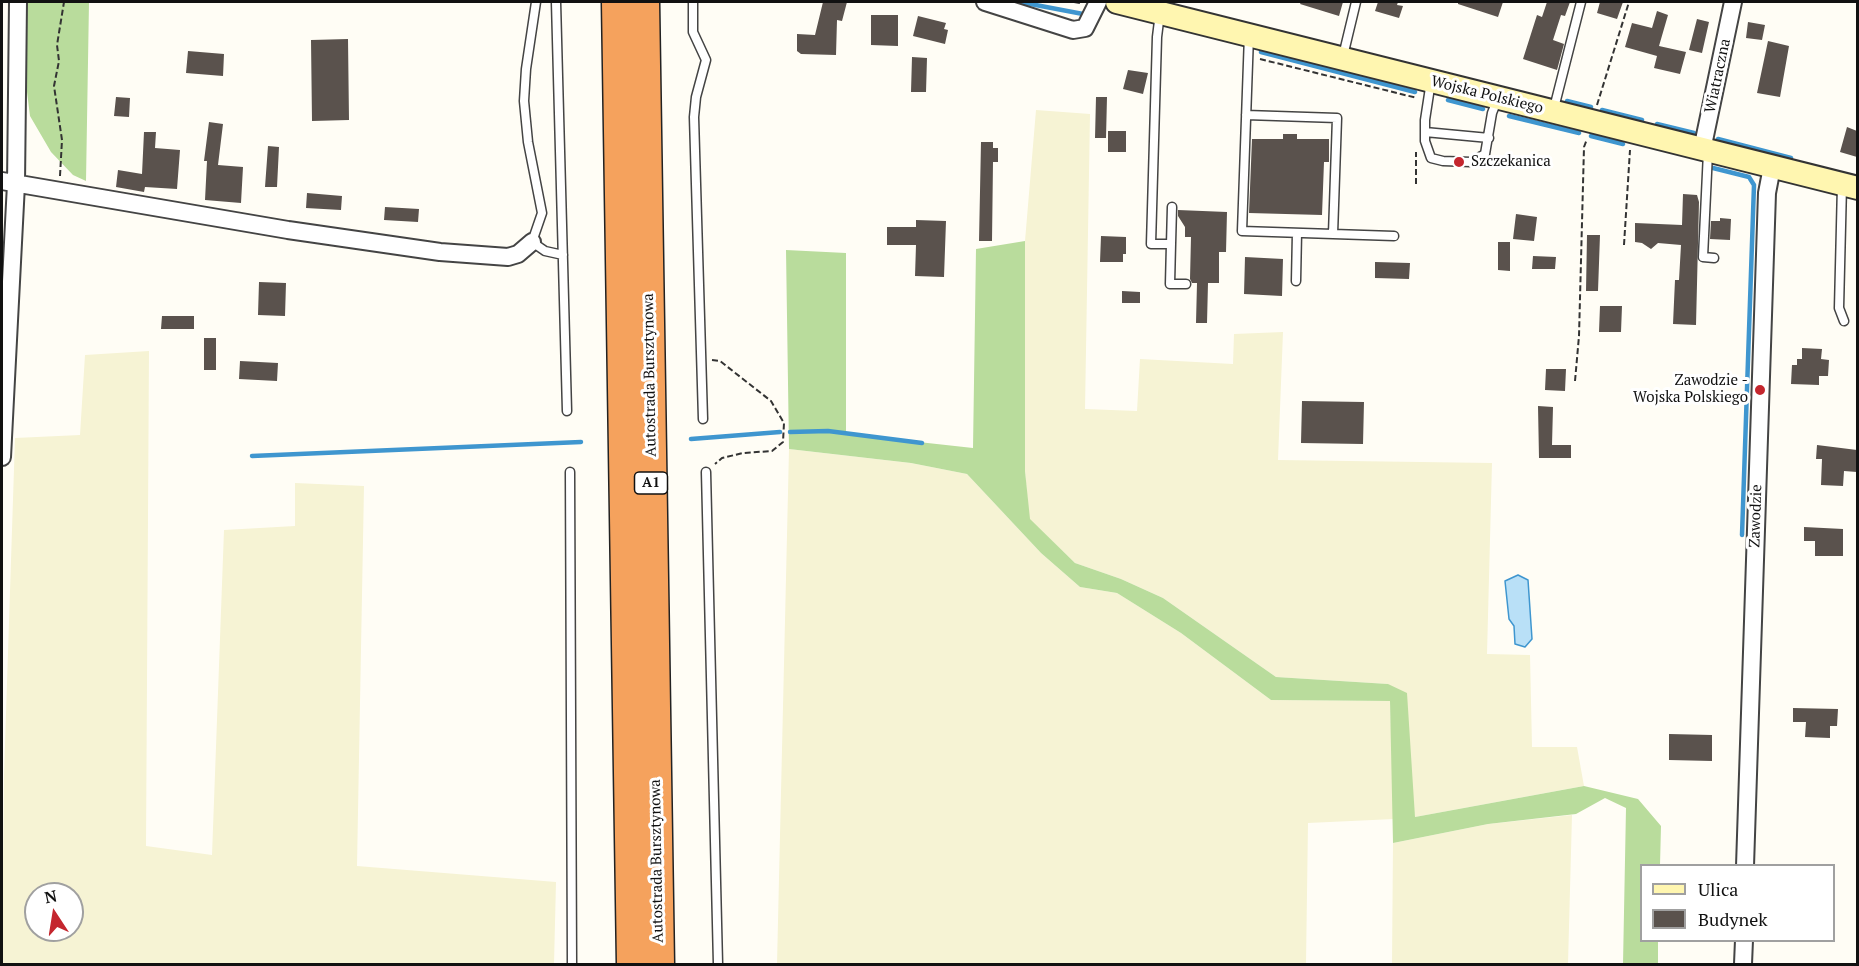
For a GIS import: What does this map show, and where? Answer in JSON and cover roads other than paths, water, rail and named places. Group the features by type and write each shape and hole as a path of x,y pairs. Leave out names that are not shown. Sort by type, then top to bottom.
{"highway":[{"name":"Autostrada Bursztynowa","path":"617,2 632,964"},
{"name":"Autostrada Bursztynowa","path":"644,2 659,964"}],"main road":[{"name":"Wojska Polskiego","path":"1117,2 1163,9 1249,45 1342,58 1429,90 1498,97 1850,186"}],"street":[{"path":"2,458 9,182 18,2"},
{"path":"985,2 1073,30 1085,28 1098,2"},
{"name":"Wiatraczna","path":"1705,150 1733,2"},
{"name":"Zawodzie","path":"1745,864 1767,193 1772,167"},
{"path":"9,182 288,230 440,252 508,257 518,254 532,242"},
{"path":"1743,964 1744,942"}],"lane":[{"path":"536,2 525,69 528,142 542,213 532,242 545,251 563,255"},
{"path":"556,2 567,411"},
{"path":"693,2 693,32 706,60 696,97 694,117 703,419"},
{"path":"1342,58 1356,2"},
{"path":"1553,112 1581,2"},
{"path":"1163,9 1157,37 1150,244 1171,244"},
{"path":"1249,45 1242,231 1394,236"},
{"path":"1429,90 1425,132 1427,151 1431,158 1443,161 1471,162 1481,159 1485,154 1492,113 1498,97"},
{"path":"1246,115 1337,118 1333,234"},
{"path":"1425,132 1489,138"},
{"path":"1705,150 1703,257 1714,258"},
{"path":"1844,321 1839,308 1850,186"},
{"path":"1172,207 1170,284 1186,284"},
{"path":"1296,281 1297,233"},
{"path":"570,472 572,964"},
{"path":"706,472 718,964"}],"water":[{"path":"1518,575 1528,580 1532,639 1525,647 1515,644 1514,626 1509,619 1505,581"}],"waterway":[{"path":"1020,2 1083,14"},
{"path":"1261,52 1415,92"},
{"path":"1448,100 1483,109"},
{"path":"1567,101 1591,107"},
{"path":"1602,110 1642,120"},
{"path":"1509,116 1579,133"},
{"path":"1657,124 1694,133"},
{"path":"1591,136 1623,144"},
{"path":"1718,139 1791,158"},
{"path":"1713,168 1749,177 1754,185 1742,535"},
{"path":"790,432 828,431 922,443"},
{"path":"691,439 780,432"},
{"path":"252,456 581,442"}],"place":[{"name":"Szczekanica","path":"1459,162"},
{"name":"Zawodzie - Wojska Polskiego","path":"1760,390"}]}
